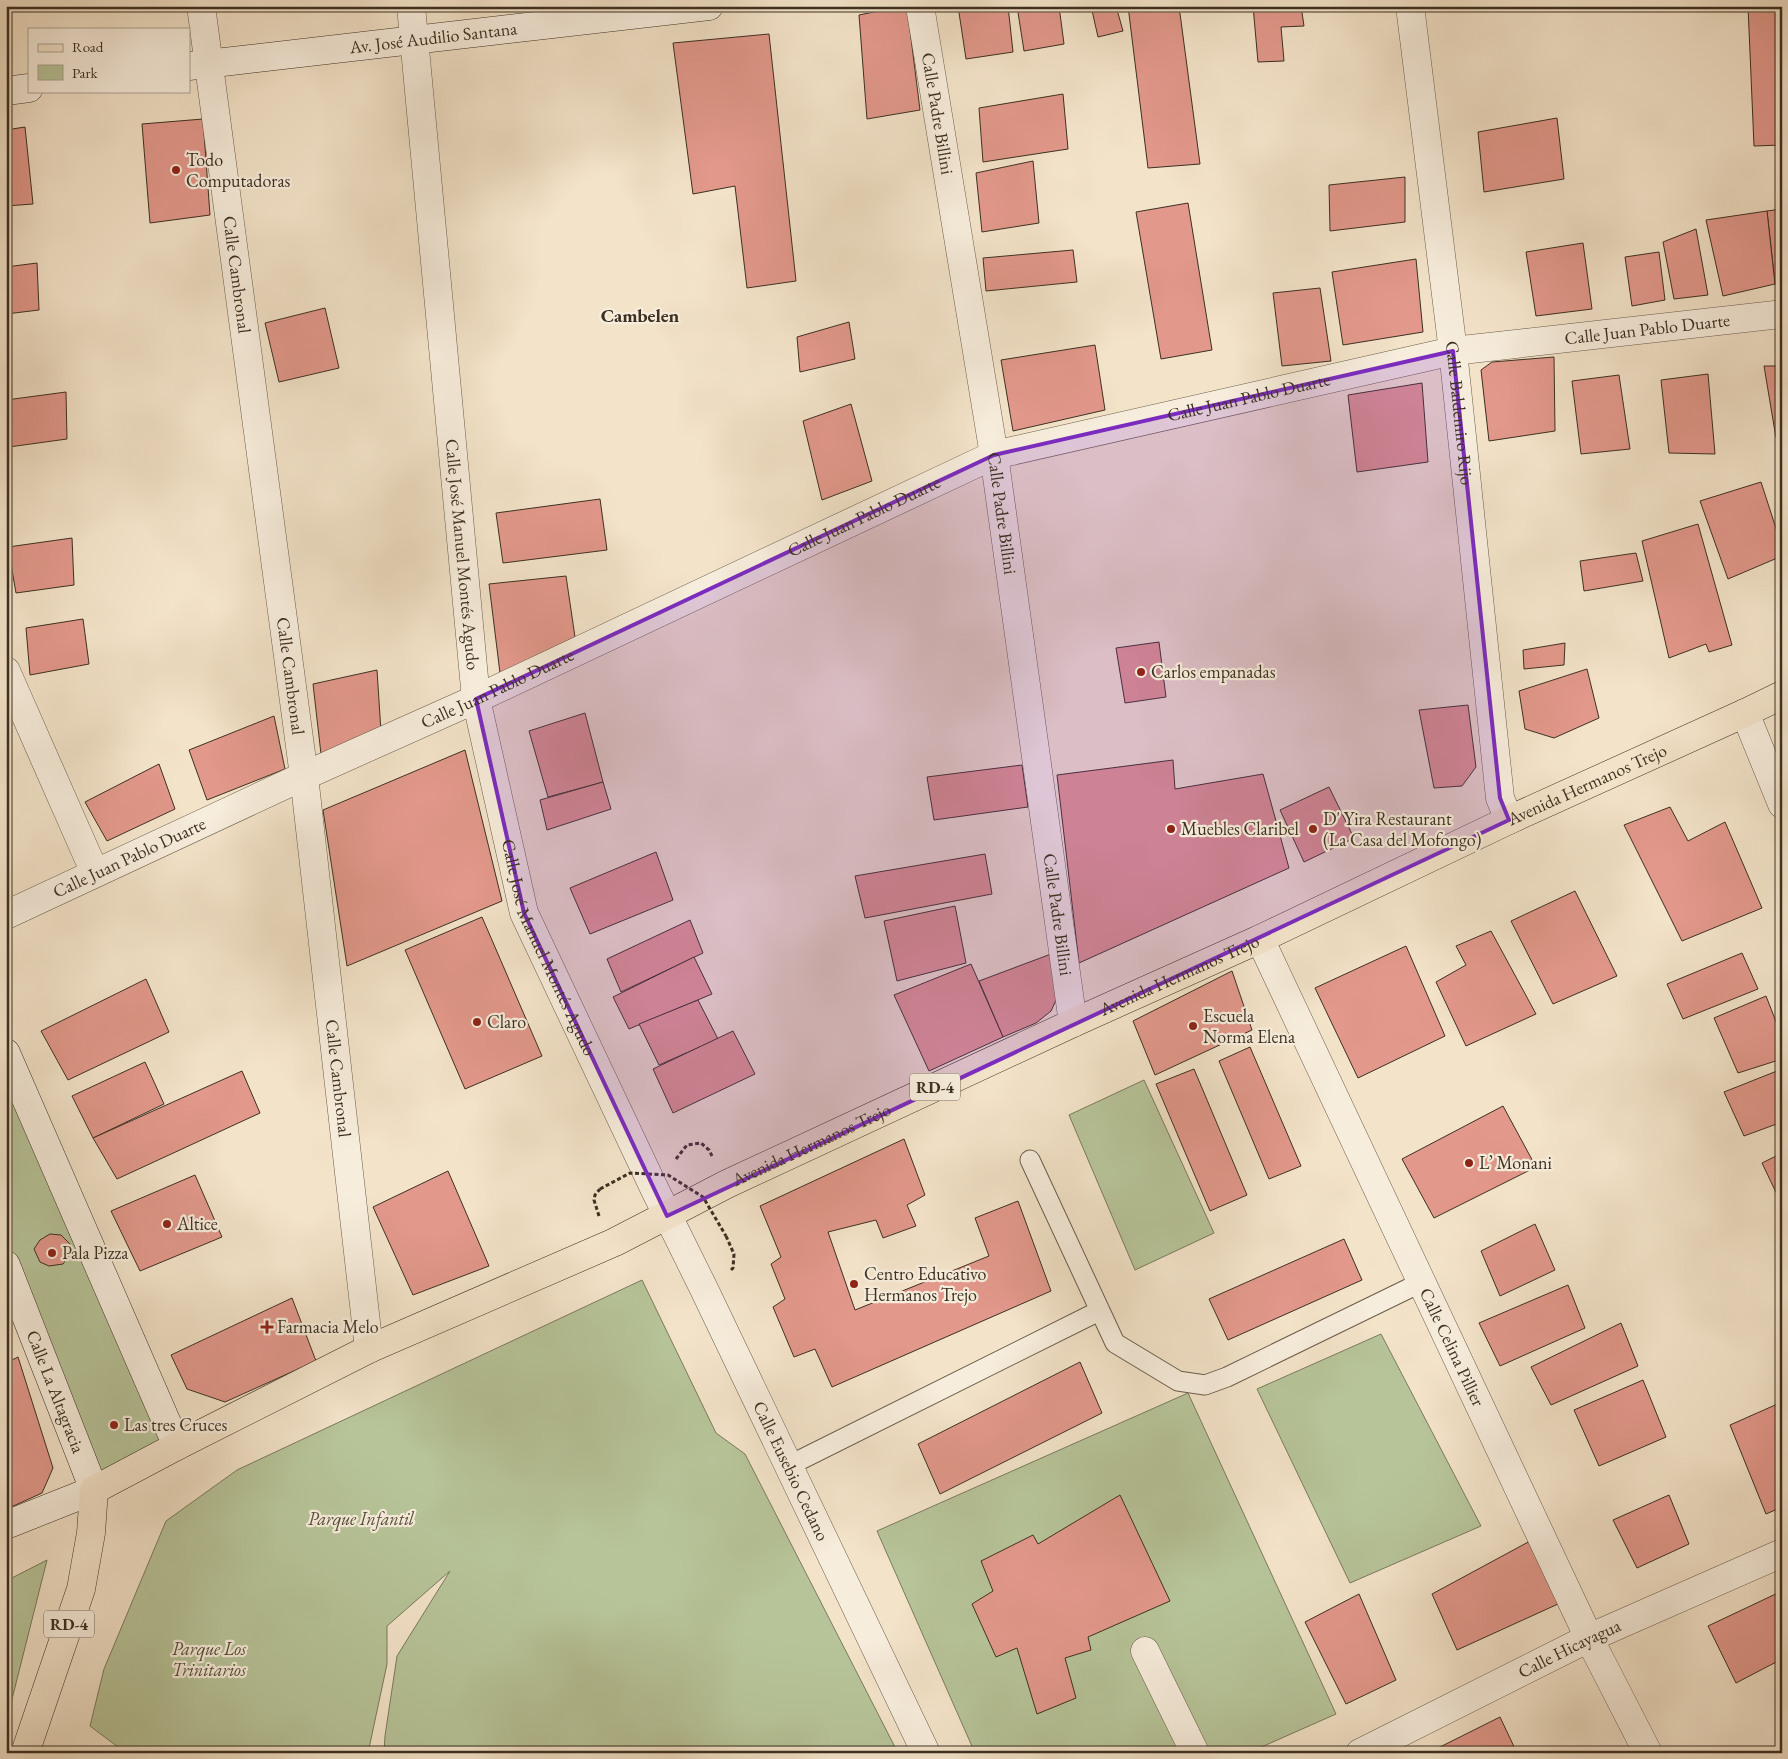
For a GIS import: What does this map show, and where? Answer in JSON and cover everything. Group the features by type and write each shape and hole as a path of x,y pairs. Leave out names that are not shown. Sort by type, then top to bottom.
{"main road":[{"name":"Avenida Hermanos Trejo","path":"94,1490 369,1349 615,1242 720,1188 1260,938 1509,820 1782,695"},
{"name":"RD-4","path":"25,1753 81,1589 91,1533 94,1490"}],"street":[{"name":"Calle Cambronal","path":"201,6 199,65 304,776 369,1349"},
{"name":"Calle José Manuel Montés Agudo","path":"411,6 476,699 524,913 654,1190"},
{"name":"Av. José Audilio Santana","path":"199,65 709,6"},
{"name":"Calle Padre Billini","path":"920,6 994,455 1073,1023"},
{"name":"Calle Baldemiro Rijo","path":"1410,6 1453,351 1500,798 1509,820"},
{"path":"6,91 28,88"},
{"name":"Calle Juan Pablo Duarte","path":"6,915 304,776 476,699 994,455 1453,351 1782,314"},
{"path":"6,671 95,873"},
{"path":"1745,713 1782,804"},
{"name":"Calle Celina Pillier","path":"1260,938 1589,1638 1648,1753"},
{"path":"6,1052 177,1446"},
{"name":"Calle Eusebio Cedano","path":"654,1190 704,1289 926,1753"},
{"name":"Calle La Altagracia","path":"6,1265 14,1306 94,1490"},
{"path":"6,1525 94,1490"},
{"name":"Calle Hicayagua","path":"1360,1753 1589,1638 1782,1553"},
{"path":"1145,1651 1195,1753"}],"lane":[{"path":"1030,1160 1115,1343 1178,1381 1205,1385 1227,1377 1422,1282"},
{"path":"788,1466 1100,1311"}],"path":[{"path":"600,1189 630,1173 668,1175 703,1198 726,1236"}],"highlighted area":[{"path":"1453,351 1500,798 1509,820 667,1216 524,913 476,699 994,455"}],"green space":[{"path":"6,1053 177,1446 94,1490 6,1266"},
{"path":"1144,1080 1214,1233 1135,1270 1069,1115"},
{"path":"642,1280 716,1433 745,1454 898,1753 384,1753 397,1656 450,1571 387,1626 387,1664 368,1753 126,1753 90,1726 104,1669 166,1521 237,1470"},
{"path":"1381,1334 1481,1526 1350,1583 1257,1389"},
{"path":"1188,1393 1336,1714 1248,1753 975,1753 877,1531"},
{"path":"47,1560 7,1719 6,1719 6,1581"}],"building":[{"path":"6,6 8,6 9,42 6,43"},
{"path":"907,6 920,110 867,119 859,15"},
{"path":"958,6 1008,6 1013,52 966,59"},
{"path":"1017,6 1059,6 1064,44 1024,51"},
{"path":"1091,6 1116,6 1123,31 1098,37"},
{"path":"1128,6 1179,6 1200,164 1148,168"},
{"path":"1253,6 1301,6 1304,26 1281,27 1284,61 1258,62"},
{"path":"1748,6 1782,6 1782,145 1754,146"},
{"path":"769,34 796,281 747,288 735,186 693,194 673,43"},
{"path":"1063,94 1068,149 983,162 979,108"},
{"path":"1557,118 1564,179 1484,192 1478,132"},
{"name":"Todo Computadoras","path":"203,119 210,215 150,223 142,124"},
{"path":"25,127 33,204 6,206 6,130"},
{"path":"1033,161 1039,223 982,232 976,173"},
{"path":"1405,177 1405,222 1330,231 1329,185"},
{"path":"1188,203 1212,350 1161,359 1136,212"},
{"path":"1782,209 1782,283 1775,284 1767,211"},
{"path":"1767,211 1775,284 1723,296 1706,220"},
{"path":"1696,229 1708,295 1674,299 1663,242"},
{"path":"1583,243 1592,309 1536,316 1526,252"},
{"path":"1073,250 1077,282 986,291 983,258"},
{"path":"1659,252 1665,300 1632,306 1625,257"},
{"path":"1416,259 1423,332 1343,345 1332,272"},
{"path":"37,263 39,310 6,314 6,267"},
{"path":"1320,288 1331,361 1282,366 1273,293"},
{"path":"325,308 339,368 279,382 265,323"},
{"path":"849,322 855,359 800,372 797,337"},
{"path":"1095,345 1105,410 1013,431 1001,360"},
{"path":"1554,357 1555,431 1489,441 1481,370 1492,362"},
{"path":"1764,366 1782,366 1782,437 1776,438"},
{"path":"1708,374 1715,454 1669,453 1661,380"},
{"path":"1619,375 1630,449 1581,454 1572,381"},
{"path":"1422,383 1428,462 1357,472 1348,395"},
{"path":"66,392 67,439 9,447 6,428 6,400"},
{"path":"851,404 872,481 822,500 803,421"},
{"path":"1761,482 1782,547 1782,556 1728,579 1700,501"},
{"path":"600,499 607,550 503,563 496,513"},
{"path":"1698,524 1732,645 1709,652 1706,644 1669,658 1642,541"},
{"path":"72,538 74,585 16,593 8,547"},
{"path":"1636,553 1643,581 1584,591 1580,561"},
{"path":"566,576 575,637 500,673 489,584"},
{"path":"83,619 89,664 30,675 26,628"},
{"name":"Carlos empanadas","path":"1159,642 1166,697 1125,703 1116,648"},
{"path":"1565,643 1564,665 1524,669 1523,650"},
{"path":"1587,669 1599,718 1554,738 1525,729 1519,691"},
{"path":"377,670 381,732 321,754 313,684"},
{"path":"1468,705 1476,767 1462,786 1434,788 1419,710"},
{"path":"585,713 603,782 548,797 529,731"},
{"path":"274,716 285,769 207,800 189,750"},
{"path":"465,750 502,901 347,966 323,810"},
{"name":"Muebles Claribel","path":"1173,760 1175,789 1263,774 1289,868 1079,963 1057,775"},
{"path":"159,764 175,809 107,841 85,802"},
{"path":"1022,765 1028,807 934,820 927,777"},
{"path":"603,782 611,809 547,830 540,800"},
{"path":"1329,787 1354,838 1304,862 1280,810"},
{"path":"1670,807 1688,841 1725,822 1762,908 1682,941 1624,825"},
{"path":"656,852 673,900 590,934 570,888"},
{"path":"985,854 992,894 865,918 855,876"},
{"path":"1575,891 1617,976 1553,1004 1511,921"},
{"path":"955,906 966,963 897,981 884,921"},
{"path":"482,917 542,1056 465,1089 405,950"},
{"path":"690,920 703,953 621,992 607,959"},
{"path":"1491,931 1536,1014 1466,1046 1436,982 1466,965 1456,946"},
{"path":"1406,946 1445,1036 1358,1078 1315,988"},
{"path":"1742,953 1758,989 1683,1019 1667,984"},
{"path":"1051,954 1056,1000 1051,1011 1036,1023 1003,1037 979,981"},
{"path":"694,957 712,994 629,1029 613,997"},
{"path":"971,964 1003,1037 929,1071 894,995"},
{"name":"Escuela Norma Elena","path":"1232,971 1252,1030 1155,1075 1133,1021"},
{"path":"146,979 169,1032 68,1080 41,1031"},
{"path":"1766,996 1782,1037 1782,1059 1738,1073 1714,1018"},
{"path":"698,1000 718,1039 659,1065 639,1024"},
{"path":"733,1031 755,1074 673,1113 653,1069"},
{"path":"1250,1047 1301,1166 1269,1179 1219,1061"},
{"path":"145,1062 164,1104 93,1138 72,1096"},
{"path":"1194,1069 1247,1195 1210,1211 1156,1084"},
{"path":"1782,1069 1782,1122 1744,1136 1724,1092"},
{"path":"242,1071 260,1113 117,1179 93,1138"},
{"name":"L’ Monani","path":"1503,1106 1536,1167 1434,1218 1402,1159"},
{"path":"904,1139 925,1195 907,1205 916,1226 883,1238 876,1220 828,1232 855,1310 989,1256 975,1218 1018,1201 1051,1291 832,1387 815,1349 794,1357 773,1307 785,1299 771,1264 781,1257 760,1206"},
{"path":"1782,1153 1782,1205 1762,1163"},
{"path":"448,1171 489,1266 413,1295 373,1207"},
{"name":"Altice","path":"195,1175 222,1237 140,1271 111,1211"},
{"path":"1535,1224 1555,1270 1500,1296 1481,1251"},
{"name":"Pala Pizza","path":"50,1234 61,1235 70,1244 69,1256 63,1264 49,1266 40,1262 34,1249 40,1240"},
{"path":"1344,1239 1362,1280 1228,1340 1209,1299"},
{"path":"1568,1285 1585,1328 1500,1366 1479,1323"},
{"name":"Farmacia Melo","path":"292,1298 316,1361 225,1402 187,1389 171,1355"},
{"path":"1621,1323 1638,1366 1551,1405 1531,1367"},
{"path":"18,1357 53,1468 42,1493 9,1508 6,1504 6,1363"},
{"path":"1080,1362 1102,1413 940,1494 918,1444"},
{"path":"1643,1380 1666,1437 1599,1466 1574,1410"},
{"path":"1782,1402 1782,1507 1766,1514 1730,1425"},
{"path":"1120,1495 1170,1601 1088,1637 1091,1650 1065,1658 1076,1698 1037,1714 1017,1648 996,1657 972,1604 993,1591 981,1561 1033,1535 1038,1544"},
{"path":"1669,1495 1689,1544 1637,1568 1613,1520"},
{"path":"1532,1540 1558,1604 1457,1650 1432,1594"},
{"path":"1782,1591 1782,1659 1736,1683 1708,1626"},
{"path":"1359,1594 1396,1680 1346,1704 1305,1622"},
{"path":"1500,1717 1517,1753 1428,1753"}],"place":[{"name":"Todo Computadoras","path":"176,170"},
{"name":"Carlos empanadas","path":"1141,672"},
{"name":"Muebles Claribel","path":"1171,829"},
{"name":"D' Yira Restaurant (La Casa del Mofongo)","path":"1313,829"},
{"name":"Claro","path":"477,1022"},
{"name":"Escuela Norma Elena","path":"1193,1026"},
{"name":"L’ Monani","path":"1469,1163"},
{"name":"Altice","path":"167,1224"},
{"name":"Pala Pizza","path":"52,1253"},
{"name":"Centro Educativo Hermanos Trejo","path":"854,1284"},
{"name":"Farmacia Melo","path":"267,1327"},
{"name":"Las tres Cruces","path":"114,1425"}],"district":[{"name":"Cambelen","path":"640,315"}],"park label":[{"name":"Parque Infantil","path":"361,1519"},
{"name":"Parque Los Trinitarios","path":"209,1659"}]}
